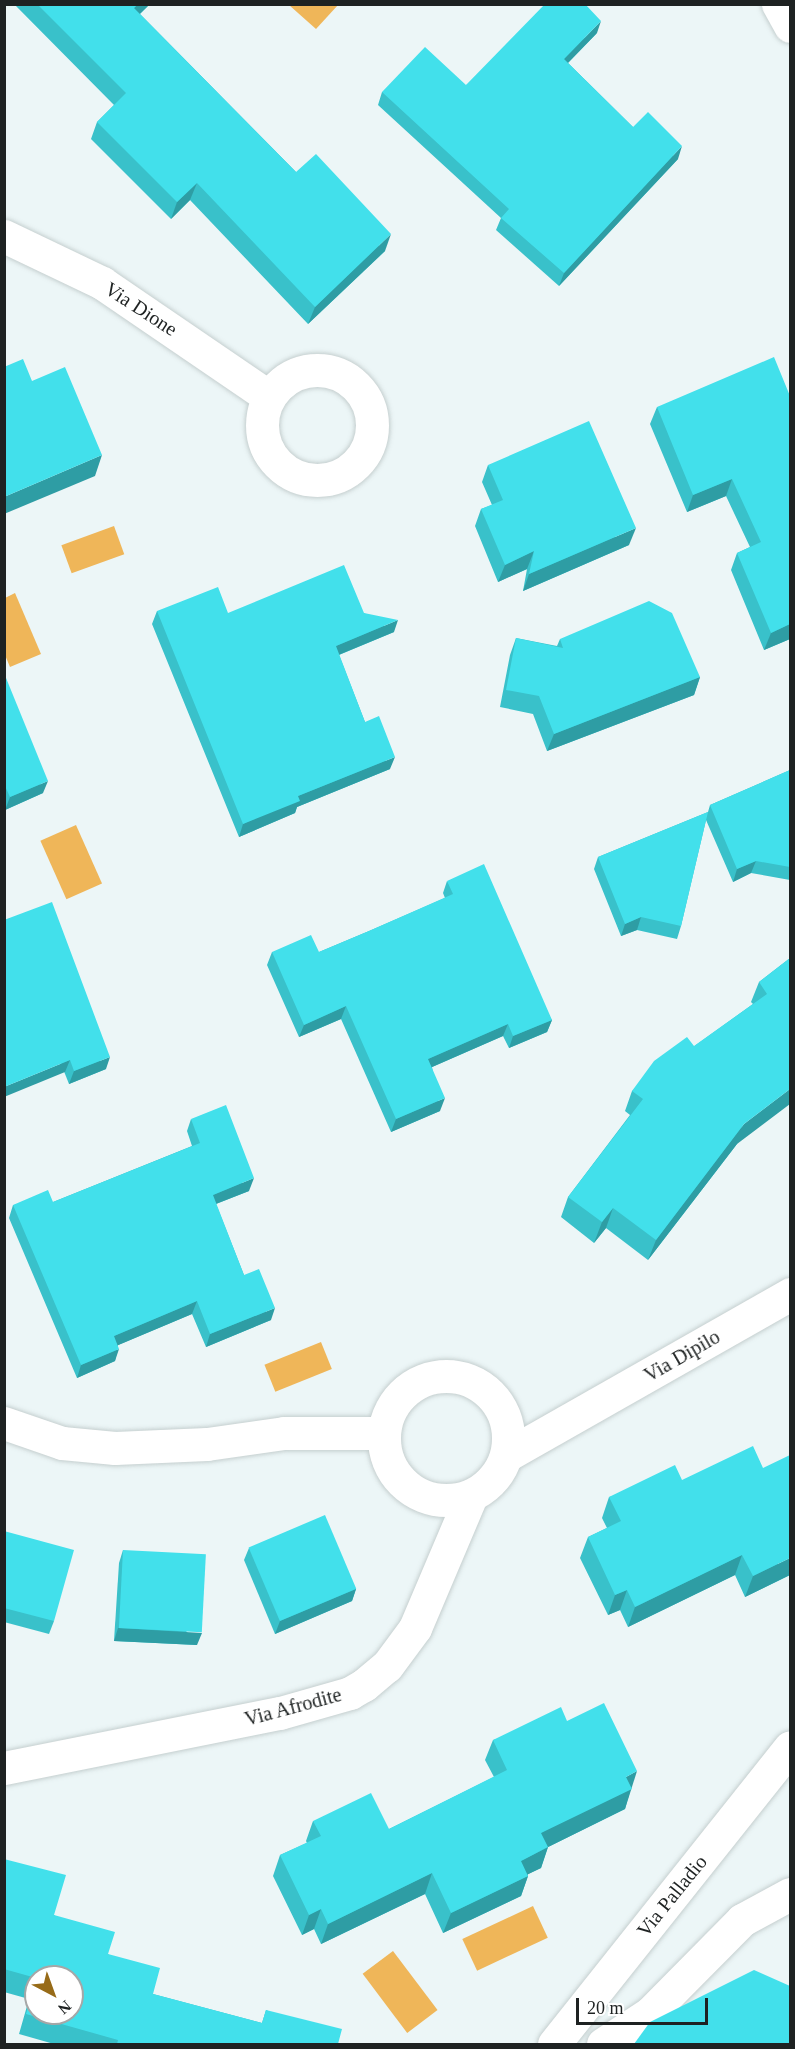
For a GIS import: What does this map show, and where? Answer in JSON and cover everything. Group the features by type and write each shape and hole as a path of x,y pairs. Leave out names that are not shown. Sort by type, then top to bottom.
{"street":[{"path":"778,4 790,26"},
{"name":"Via Dione","path":"4,236 56,258 111,289 269,397"},
{"name":"Via Dipilo","path":"508,1443 574,1418 790,1294"},
{"path":"437,1376 457,1376 476,1383 504,1411 508,1443 499,1472 471,1496 452,1501 432,1500 413,1492 402,1483 386,1458 384,1433 391,1407 402,1394 418,1382 437,1376"},
{"path":"4,1423 62,1443 115,1448 207,1444 284,1433 384,1433"},
{"name":"Via Afrodite","path":"4,1768 280,1713 350,1693 364,1685 387,1666 415,1628 471,1496"},
{"name":"Via Palladio","path":"554,2044 790,1747"},
{"path":"603,2044 650,2013 742,1920 790,1894"}],"shaded area":[{"path":"289,5 338,5 316,29"},
{"path":"114,526 124,554 72,573 61,545"},
{"path":"15,593 41,654 10,667 5,655 5,598"},
{"path":"76,825 102,883 66,899 40,841"},
{"path":"321,1342 332,1369 275,1392 264,1365"},
{"path":"533,1906 548,1938 477,1971 462,1939"},
{"path":"393,1951 438,2010 407,2033 363,1974"}],"building":[{"path":"37,4 138,4 134,8 296,172 316,154 391,234 315,307 197,183 177,202 97,122 126,93"},
{"path":"545,4 585,4 601,21 564,59 633,127 648,112 682,146 564,273 501,218 509,209 382,92 425,47 466,85"},
{"path":"774,357 790,396 790,624 771,633 737,553 761,542 732,479 693,495 657,407"},
{"path":"23,359 32,381 65,367 102,455 4,497 4,367"},
{"path":"589,421 636,528 529,574 534,551 505,565 481,509 503,500 488,465"},
{"path":"344,565 364,613 398,620 336,646 365,722 379,716 395,757 298,796 300,801 243,824 157,611 218,587 228,613"},
{"path":"649,601 672,613 700,677 554,734 539,696 506,690 516,638 563,648 560,639"},
{"path":"4,673 48,781 10,797 4,784"},
{"path":"790,770 790,867 756,861 737,869 710,805"},
{"path":"708,812 681,926 641,917 625,924 598,857"},
{"path":"484,864 552,1020 513,1036 508,1024 428,1059 445,1098 396,1119 346,1006 304,1025 272,952 311,935 319,952 453,894 447,881"},
{"path":"52,902 110,1057 74,1071 70,1060 4,1087 4,920"},
{"path":"790,958 790,1089 744,1124 656,1240 613,1208 602,1222 568,1197 643,1099 632,1091 654,1061 687,1037 694,1046 767,994 759,982"},
{"path":"226,1105 254,1178 213,1195 244,1275 259,1269 275,1308 210,1334 197,1301 114,1336 119,1349 81,1365 13,1205 48,1190 53,1202 200,1143 191,1119"},
{"path":"753,1446 763,1468 790,1455 790,1558 753,1576 742,1555 635,1607 627,1590 615,1595 588,1537 621,1521 609,1497 675,1465 682,1480"},
{"path":"325,1515 356,1589 280,1621 249,1547"},
{"path":"4,1531 74,1550 54,1621 4,1608"},
{"path":"123,1550 206,1554 202,1632 119,1628"},
{"path":"604,1703 637,1771 626,1777 632,1789 541,1833 548,1847 521,1861 528,1876 451,1913 432,1873 328,1924 321,1909 309,1915 280,1855 321,1836 313,1821 371,1793 389,1829 507,1770 493,1740 561,1707 567,1721"},
{"path":"4,1859 66,1875 54,1915 115,1932 108,1954 160,1968 153,1994 262,2023 266,2010 342,2029 338,2044 117,2044 118,2040 65,2025 84,2025 84,1965 24,1965 24,1975 4,1969"},
{"path":"754,1970 790,1986 790,2044 634,2044 650,2022"}]}
